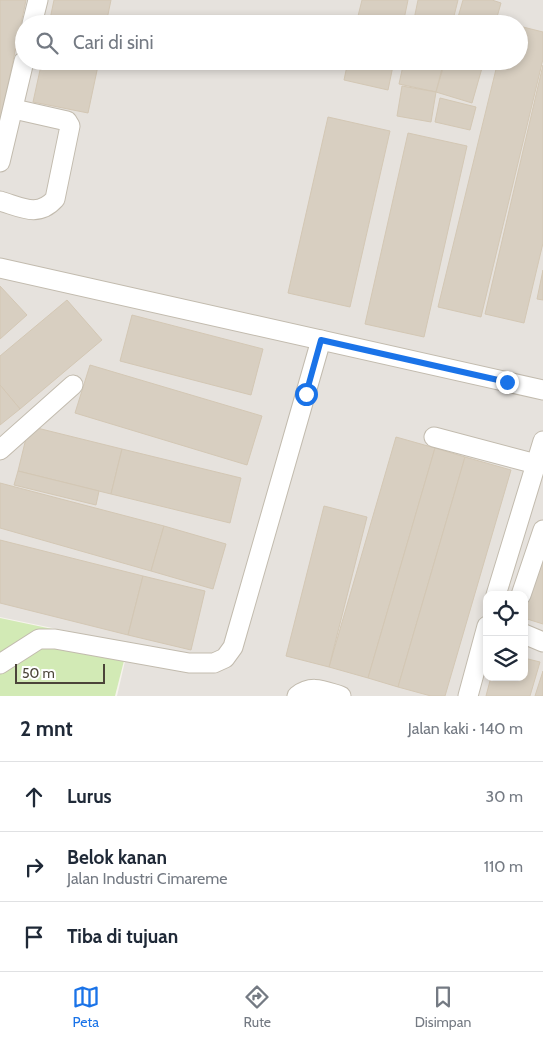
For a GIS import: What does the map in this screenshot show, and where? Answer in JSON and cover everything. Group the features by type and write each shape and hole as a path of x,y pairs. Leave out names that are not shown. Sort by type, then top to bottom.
{"lane":[{"path":"34,15 38,0"},
{"path":"0,162 22,70"},
{"path":"0,201 35,211 48,208 55,199 70,126 66,121 14,109"},
{"path":"1,270 543,390"},
{"path":"0,664 39,640 55,639 189,663 214,663 225,658 233,647 321,340"},
{"path":"0,450 74,385"},
{"path":"434,438 536,464"},
{"path":"497,591 543,441"},
{"path":"522,591 543,530"},
{"path":"468,696 484,636"},
{"path":"528,636 543,642"},
{"path":"296,696 304,690 318,689 341,696"}],"shaded area":[{"path":"0,0 543,0 543,696 117,696 129,644 0,617"}],"green space":[{"path":"0,618 128,645 115,696 0,696"}],"building":[{"path":"0,0 26,0 23,15 15,15 15,52 0,122"},
{"path":"54,0 111,0 108,15 51,15"},
{"path":"362,0 408,0 405,15 358,15"},
{"path":"418,0 458,0 454,15 415,15"},
{"path":"463,0 492,0 501,3 498,15 459,15"},
{"path":"528,28 543,32 543,59 481,317 438,307 496,70 528,70"},
{"path":"543,65 543,243 524,323 485,314"},
{"path":"40,70 97,70 88,113 33,102"},
{"path":"346,70 392,70 388,90 344,80"},
{"path":"402,70 442,70 436,92 399,84"},
{"path":"442,70 481,70 472,103 436,92"},
{"path":"402,86 436,92 431,122 397,116"},
{"path":"440,98 476,107 470,130 435,122"},
{"path":"328,117 390,131 350,307 288,293"},
{"path":"408,133 467,146 424,337 365,324"},
{"path":"543,270 543,300 537,299"},
{"path":"0,286 27,315 0,339"},
{"path":"67,300 102,340 20,409 0,385 0,356"},
{"path":"132,315 263,349 251,395 120,361"},
{"path":"90,365 262,416 247,465 75,413"},
{"path":"0,385 20,409 0,425"},
{"path":"29,426 122,449 111,494 18,471"},
{"path":"396,437 435,448 368,678 329,667"},
{"path":"435,448 465,457 398,687 368,678"},
{"path":"122,449 241,478 230,523 111,494"},
{"path":"465,457 511,470 445,696 431,696 398,687"},
{"path":"18,471 99,491 96,505 14,485"},
{"path":"0,483 164,526 151,571 0,528"},
{"path":"324,506 367,517 329,667 286,656"},
{"path":"164,526 226,544 213,589 151,571"},
{"path":"0,540 143,576 128,635 0,603"},
{"path":"543,546 543,624 528,619 528,596"},
{"path":"143,576 205,591 191,650 128,635"},
{"path":"528,659 540,662 530,696 486,696 490,681 528,681"},
{"path":"543,671 543,696 535,696"}],"route":[{"path":"306,394 321,340 507,382"}]}
